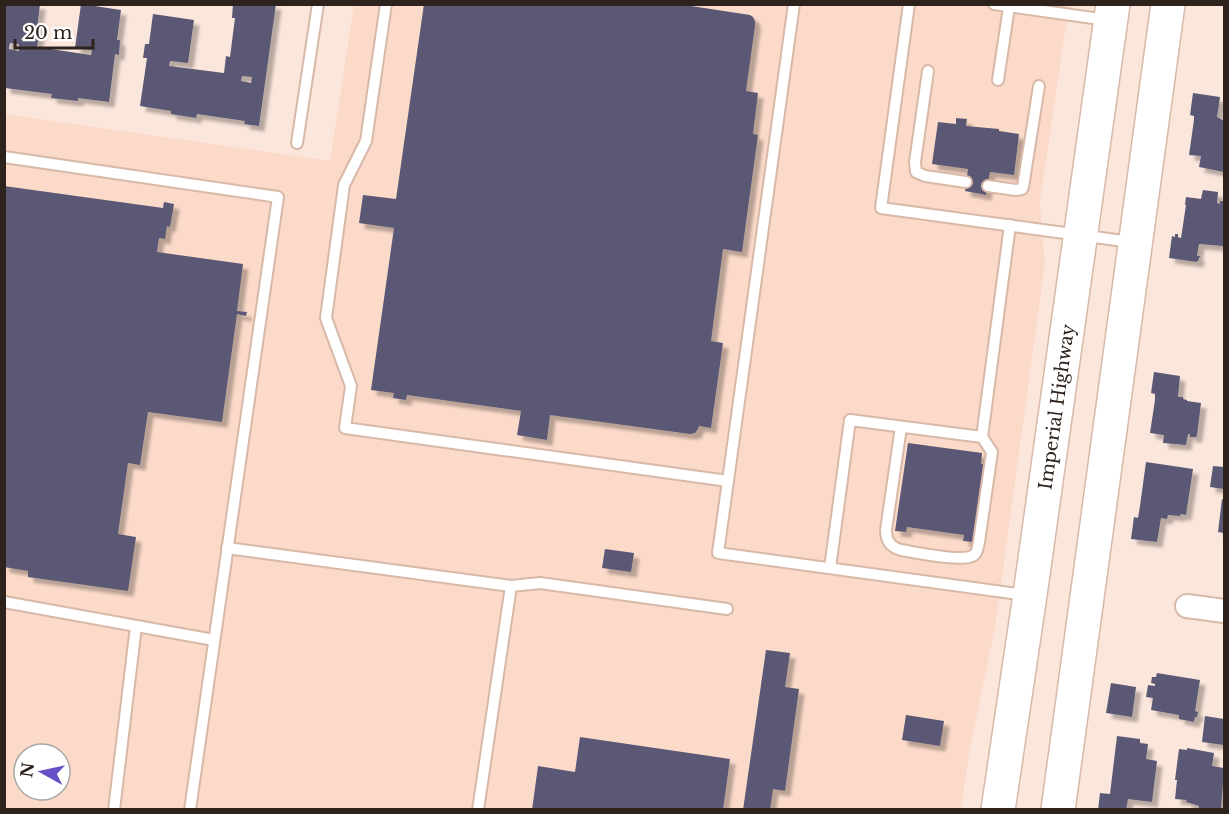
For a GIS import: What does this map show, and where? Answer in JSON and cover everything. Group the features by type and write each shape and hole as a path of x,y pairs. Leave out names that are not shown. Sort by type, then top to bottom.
{"main road":[{"path":"1058,810 1168,4"},
{"name":"Imperial Highway","path":"998,810 1112,13"}],"street":[{"path":"1187,606 1224,611"}],"lane":[{"path":"297,142 318,4"},
{"path":"386,4 366,141 344,185 326,318 351,386 345,428 728,481"},
{"path":"795,4 718,553 1030,595"},
{"path":"909,4 881,208 1135,242"},
{"path":"994,4 1009,7 1112,13"},
{"path":"998,80 1009,7"},
{"path":"928,71 915,162 916,172 925,176 966,182"},
{"path":"988,186 1022,189 1039,86"},
{"path":"4,157 278,196 190,810"},
{"path":"901,427 885,530 889,544 900,550 963,559 974,555 978,549 992,452 982,437 1010,225"},
{"path":"830,568 850,420 982,437"},
{"path":"227,548 511,586 540,583 727,609"},
{"path":"478,810 511,586"},
{"path":"4,602 214,640"},
{"path":"114,810 136,626"}],"shaded area":[{"path":"354,5 1069,5 1040,202 1045,264 995,628 969,754 961,809 5,810 5,114 330,161"}],"building":[{"path":"5,4 40,4 37,47 91,55 92,50 75,48 81,4 121,10 117,40 120,40 119,55 115,54 109,102 78,98 78,101 51,98 52,94 5,88","holes":["10,43 19,44 19,51 9,49"]},
{"path":"233,4 276,4 259,126 244,124 245,121 197,114 196,118 171,114 171,111 140,106 147,58 143,58 145,44 149,44 153,14 194,20 188,63 170,61 169,66 224,73 226,56 230,57 235,18 232,18","holes":["242,76 252,77 251,83 241,81"]},
{"path":"424,4 678,4 753,17 755,26 746,91 758,93 753,134 758,135 742,252 723,249 711,341 723,343 711,428 699,426 695,433 690,434 550,415 547,440 517,435 521,411 407,395 406,400 393,398 394,393 371,390 394,228 359,223 363,195 396,199"},
{"path":"1193,93 1220,97 1217,117 1224,121 1224,172 1199,167 1201,156 1189,155 1194,120 1194,116 1190,115"},
{"path":"956,118 967,119 966,126 999,129 999,131 1019,134 1014,175 990,172 986,195 965,191 968,169 932,164 938,122 956,124"},
{"path":"4,186 163,208 164,202 174,204 170,227 167,226 165,239 159,238 157,252 243,264 237,311 247,312 246,316 237,314 222,422 148,412 140,465 128,463 118,534 136,537 128,591 28,577 28,571 4,567"},
{"path":"1203,190 1218,192 1217,203 1224,201 1223,246 1199,244 1197,256 1200,256 1197,262 1169,258 1172,236 1175,237 1175,234 1178,234 1181,238 1186,197 1201,199"},
{"path":"1154,372 1180,376 1178,397 1201,403 1197,435 1190,437 1188,434 1186,445 1163,443 1164,435 1150,433 1155,400 1155,394 1151,393"},
{"path":"908,443 982,453 981,464 988,465 974,542 963,541 964,535 907,527 906,532 895,531"},
{"path":"1146,462 1193,469 1186,515 1168,515 1167,519 1161,518 1157,542 1131,539 1134,517 1138,518"},
{"path":"1213,466 1224,467 1224,489 1210,487"},
{"path":"1222,499 1224,500 1224,533 1218,532"},
{"path":"605,549 634,553 631,572 602,568"},
{"path":"766,650 790,653 785,687 799,689 785,791 773,789 770,810 743,810"},
{"path":"1157,673 1200,680 1195,711 1198,712 1194,722 1179,719 1179,715 1151,710 1153,698 1146,697 1148,685 1155,686 1151,683 1152,677 1156,677"},
{"path":"1111,683 1136,687 1132,717 1106,713"},
{"path":"906,715 944,721 940,746 902,740"},
{"path":"1205,716 1224,719 1224,745 1202,742"},
{"path":"1117,736 1140,739 1140,743 1148,744 1146,759 1157,761 1152,802 1128,799 1126,810 1098,810 1100,793 1110,794"},
{"path":"580,737 730,759 723,810 532,810 538,766 575,772"},
{"path":"1187,748 1214,753 1212,766 1224,768 1221,810 1198,810 1199,806 1186,802 1187,800 1175,799 1179,749 1187,750"}]}
